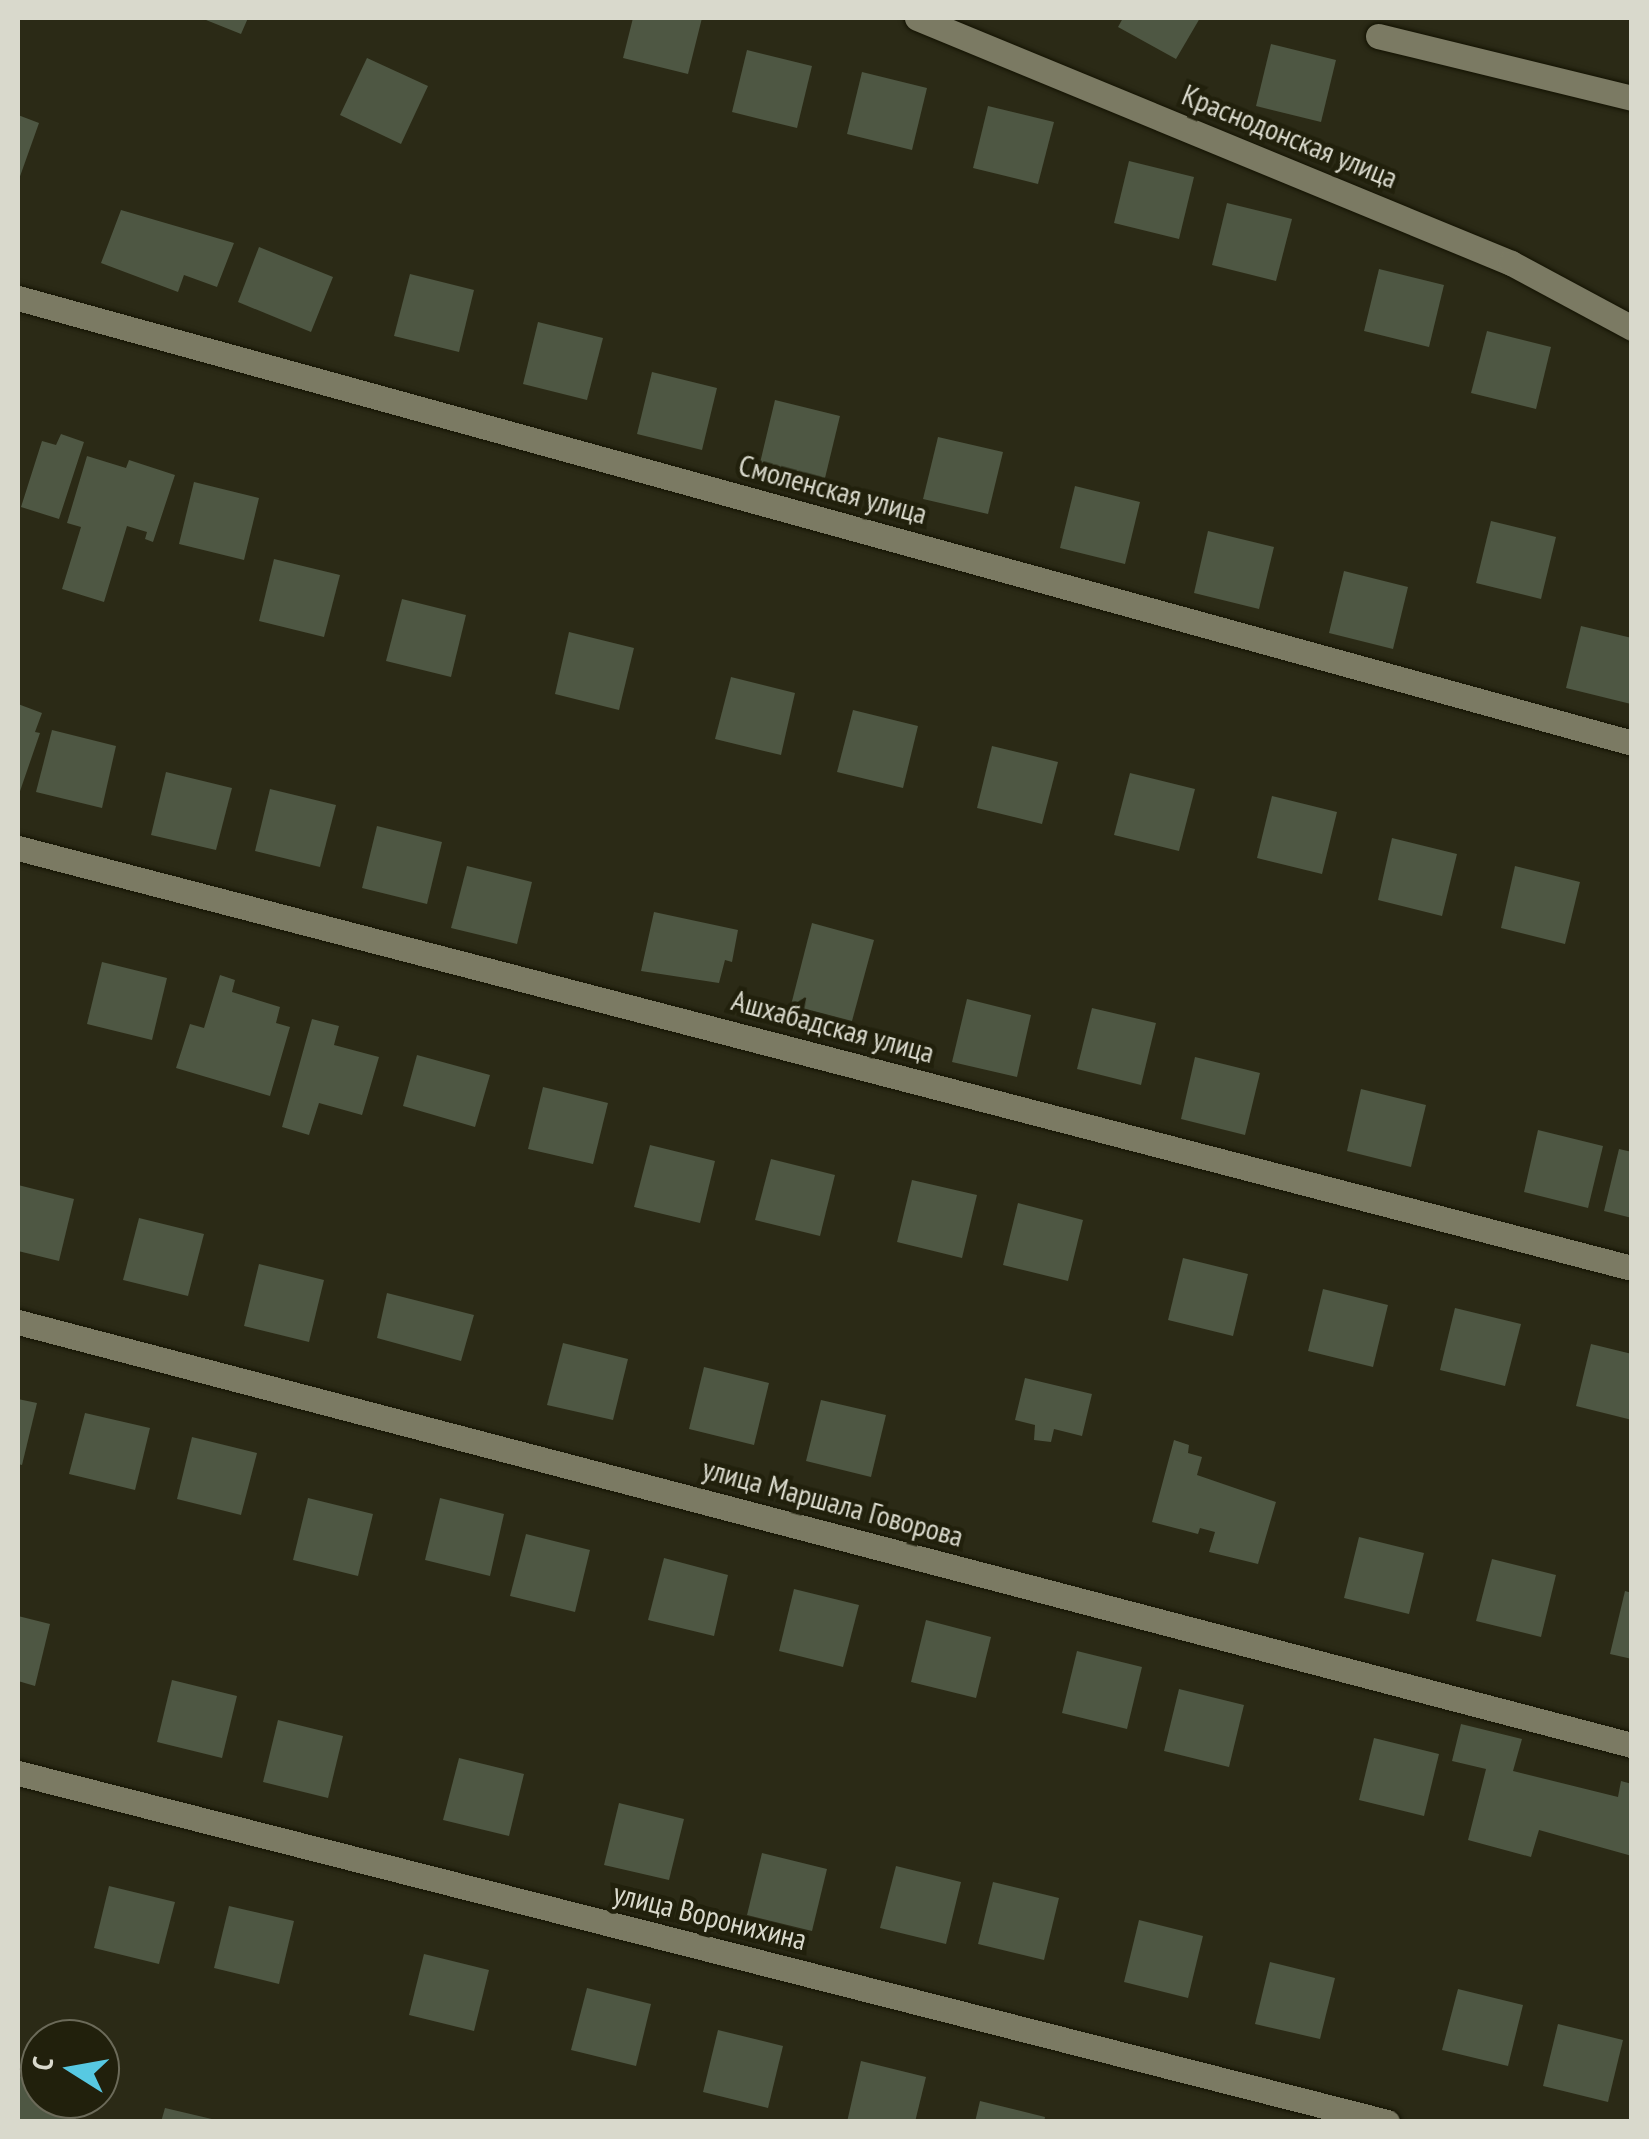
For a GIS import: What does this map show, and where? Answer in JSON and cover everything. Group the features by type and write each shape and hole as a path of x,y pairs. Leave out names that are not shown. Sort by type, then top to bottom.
{"street":[{"name":"Краснодонская улица","path":"917,18 1511,263 1632,328"},
{"path":"1378,36 1632,98"},
{"name":"Смоленская улица","path":"18,298 1632,743"},
{"name":"Ашхабадская улица","path":"18,848 1632,1268"},
{"name":"улица Маршала Говорова","path":"18,1322 1632,1745"},
{"name":"улица Воронихина","path":"18,1773 1386,2122"}],"building":[{"path":"201,18 248,18 241,34"},
{"path":"633,18 702,18 688,74 623,58"},
{"path":"1123,18 1200,18 1176,59 1118,27"},
{"path":"1271,44 1336,60 1321,122 1256,106"},
{"path":"747,50 812,66 797,128 732,112"},
{"path":"367,58 428,86 401,144 340,115"},
{"path":"862,72 927,88 912,150 847,134"},
{"path":"988,106 1054,122 1038,184 973,168"},
{"path":"18,115 39,123 18,182"},
{"path":"1129,161 1194,177 1179,239 1114,223"},
{"path":"1227,203 1292,219 1276,281 1212,265"},
{"path":"121,210 234,243 217,287 184,275 178,292 101,263"},
{"path":"259,247 333,277 311,332 238,302"},
{"path":"1379,269 1444,285 1429,347 1364,331"},
{"path":"410,274 474,290 459,352 394,336"},
{"path":"538,322 603,338 587,400 523,384"},
{"path":"1487,331 1551,347 1536,409 1471,393"},
{"path":"652,372 717,388 702,450 637,434"},
{"path":"775,400 840,416 825,478 760,463"},
{"path":"61,434 84,442 59,519 21,507 42,441 56,445"},
{"path":"938,437 1003,452 988,514 923,499"},
{"path":"87,456 126,468 129,460 175,475 153,542 145,539 147,532 127,526 104,602 62,589 81,527 67,523"},
{"path":"194,482 259,498 244,560 179,544"},
{"path":"1075,486 1140,502 1125,564 1060,548"},
{"path":"1491,521 1556,537 1541,599 1476,583"},
{"path":"1208,531 1274,547 1259,609 1194,593"},
{"path":"274,559 340,575 324,637 259,621"},
{"path":"1344,571 1408,587 1393,649 1329,633"},
{"path":"402,599 466,615 451,677 386,661"},
{"path":"1581,626 1632,638 1631,704 1566,688"},
{"path":"569,632 634,648 619,710 555,694"},
{"path":"731,677 795,693 781,755 715,739"},
{"path":"18,704 42,713 35,732 40,733 18,797"},
{"path":"853,710 918,726 903,788 837,772"},
{"path":"52,730 116,746 102,808 36,792"},
{"path":"992,746 1058,762 1042,824 977,808"},
{"path":"166,772 232,788 216,850 151,835"},
{"path":"1130,773 1195,789 1179,851 1114,835"},
{"path":"270,789 336,805 320,867 255,851"},
{"path":"1272,796 1337,812 1322,874 1257,858"},
{"path":"377,826 442,842 427,904 362,888"},
{"path":"1392,838 1457,854 1442,916 1378,900"},
{"path":"467,866 532,882 517,944 451,928"},
{"path":"1515,866 1580,882 1565,944 1501,928"},
{"path":"654,912 738,930 732,962 725,960 719,983 641,971"},
{"path":"812,923 874,940 852,1021 791,1005"},
{"path":"102,962 167,978 152,1040 87,1024"},
{"path":"220,975 235,980 232,992 280,1007 276,1023 290,1027 270,1096 176,1068 190,1024 204,1028"},
{"path":"967,999 1031,1015 1017,1077 952,1062"},
{"path":"1092,1008 1156,1023 1141,1085 1077,1069"},
{"path":"312,1019 339,1026 334,1045 379,1057 362,1115 319,1103 309,1135 282,1127"},
{"path":"417,1055 490,1075 475,1127 403,1106"},
{"path":"1195,1057 1260,1073 1245,1135 1181,1119"},
{"path":"543,1087 608,1103 593,1164 528,1149"},
{"path":"1361,1089 1426,1105 1411,1167 1347,1151"},
{"path":"1538,1130 1603,1146 1588,1208 1524,1192"},
{"path":"650,1145 715,1161 700,1223 634,1207"},
{"path":"1619,1149 1632,1152 1632,1218 1604,1211"},
{"path":"771,1159 835,1175 820,1236 755,1220"},
{"path":"912,1180 977,1195 962,1258 897,1242"},
{"path":"18,1185 74,1199 59,1261 18,1251"},
{"path":"1018,1203 1083,1220 1068,1281 1003,1265"},
{"path":"139,1218 204,1234 188,1296 123,1280"},
{"path":"1183,1258 1248,1274 1233,1336 1168,1320"},
{"path":"259,1264 324,1280 309,1342 244,1326"},
{"path":"1323,1289 1388,1305 1373,1367 1308,1351"},
{"path":"387,1293 474,1315 461,1361 377,1338"},
{"path":"1455,1308 1521,1324 1505,1386 1440,1370"},
{"path":"563,1343 628,1359 613,1420 547,1405"},
{"path":"1591,1344 1632,1354 1632,1420 1576,1406"},
{"path":"704,1367 769,1383 754,1445 689,1429"},
{"path":"1025,1378 1092,1394 1082,1436 1054,1429 1051,1442 1034,1440 1035,1425 1015,1420"},
{"path":"18,1399 37,1403 22,1465 18,1464"},
{"path":"821,1400 886,1415 871,1477 806,1461"},
{"path":"85,1413 150,1428 135,1490 69,1474"},
{"path":"192,1437 257,1453 241,1515 177,1499"},
{"path":"1174,1440 1189,1445 1188,1453 1202,1457 1197,1475 1276,1502 1258,1564 1209,1552 1215,1532 1200,1528 1198,1534 1152,1522"},
{"path":"308,1498 373,1514 358,1576 293,1560"},
{"path":"440,1498 504,1514 490,1576 425,1560"},
{"path":"526,1534 590,1550 575,1612 510,1596"},
{"path":"1359,1537 1424,1553 1409,1614 1344,1598"},
{"path":"664,1558 728,1575 714,1636 648,1620"},
{"path":"1492,1559 1556,1575 1541,1637 1476,1621"},
{"path":"794,1589 859,1605 843,1667 779,1651"},
{"path":"1625,1591 1632,1593 1632,1659 1610,1654"},
{"path":"18,1616 50,1624 35,1686 18,1681"},
{"path":"926,1620 991,1637 976,1698 911,1682"},
{"path":"1077,1651 1142,1667 1127,1729 1062,1713"},
{"path":"172,1680 237,1696 222,1758 157,1742"},
{"path":"1179,1689 1244,1705 1229,1767 1164,1751"},
{"path":"278,1720 343,1736 328,1798 263,1782"},
{"path":"1461,1724 1522,1739 1513,1771 1618,1797 1621,1781 1632,1784 1632,1856 1539,1830 1531,1857 1468,1840 1486,1769 1452,1761"},
{"path":"1374,1738 1439,1754 1424,1816 1359,1800"},
{"path":"459,1758 524,1774 509,1836 443,1820"},
{"path":"619,1803 684,1819 669,1880 604,1865"},
{"path":"762,1853 827,1869 812,1931 747,1915"},
{"path":"896,1866 961,1882 946,1944 880,1928"},
{"path":"993,1882 1059,1898 1044,1960 978,1944"},
{"path":"109,1886 175,1902 159,1964 94,1948"},
{"path":"229,1906 294,1921 279,1984 214,1968"},
{"path":"1139,1920 1203,1936 1188,1998 1124,1982"},
{"path":"424,1954 489,1970 474,2031 409,2015"},
{"path":"1270,1962 1335,1978 1320,2039 1255,2024"},
{"path":"587,1988 651,2004 636,2066 571,2050"},
{"path":"1458,1989 1523,2005 1508,2066 1442,2050"},
{"path":"1558,2024 1623,2040 1608,2102 1543,2086"},
{"path":"718,2030 783,2046 768,2108 703,2092"},
{"path":"861,2061 926,2077 915,2122 847,2122"},
{"path":"18,2076 20,2119 76,2119 75,2122 18,2122"},
{"path":"980,2101 1045,2117 1044,2122 975,2122"},
{"path":"165,2108 216,2120 216,2122 161,2122"}]}
